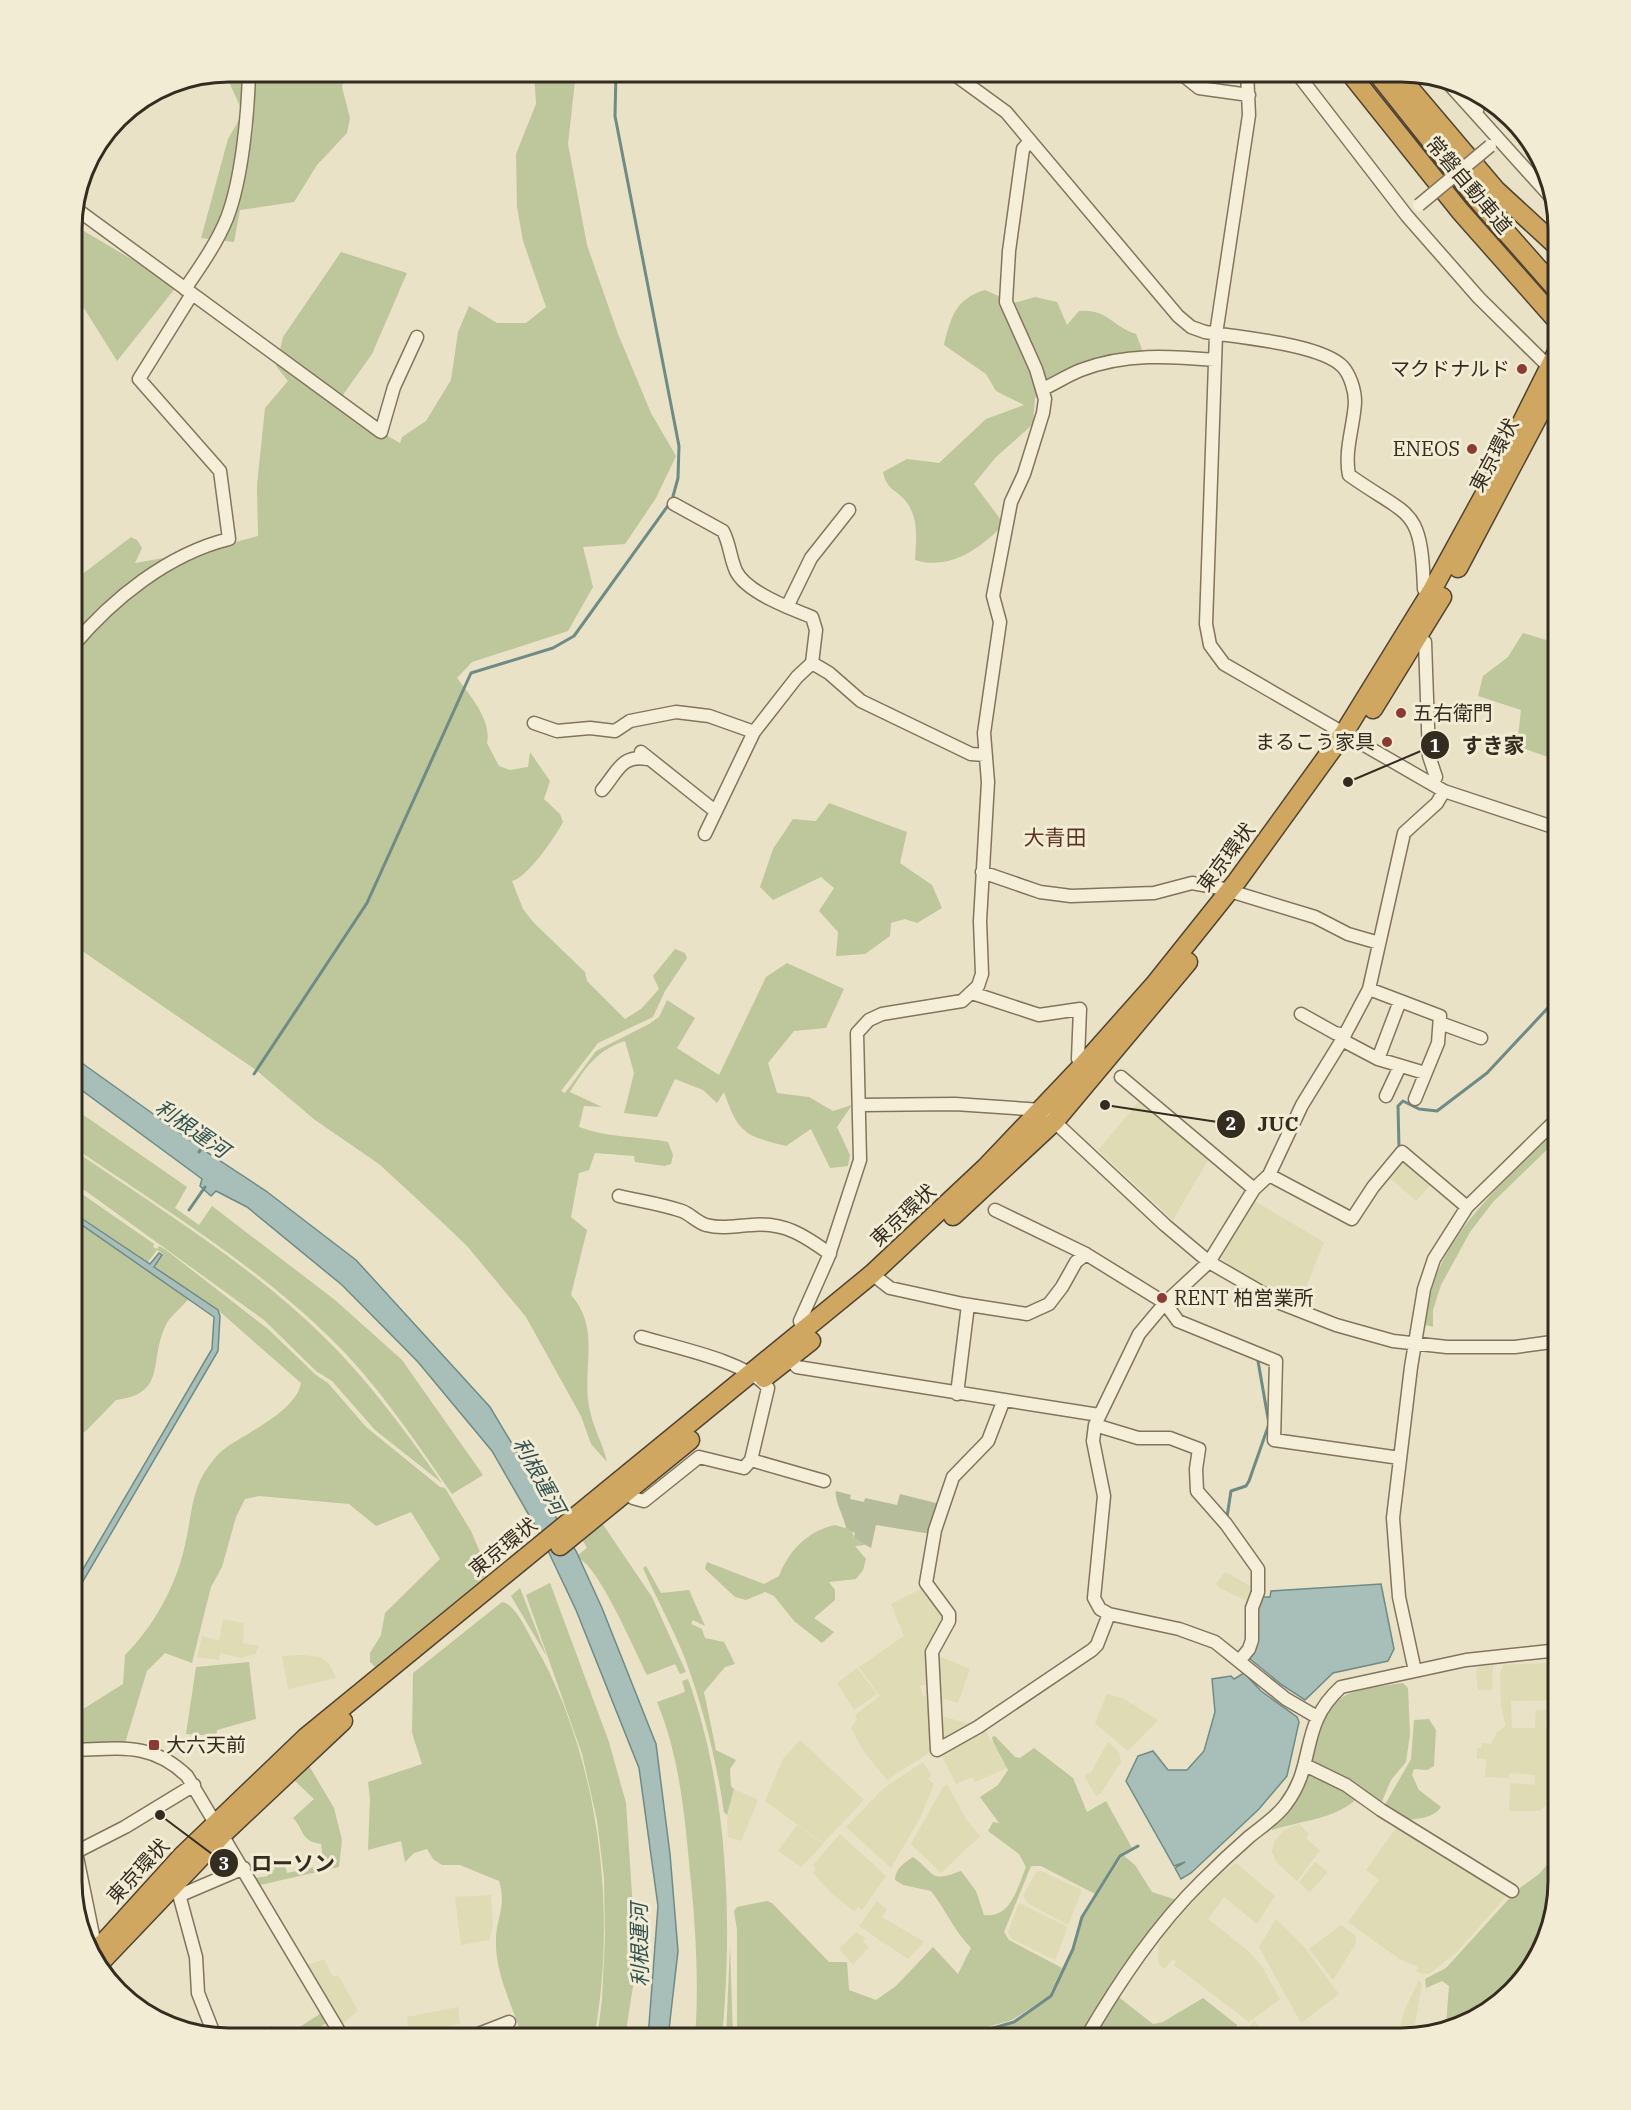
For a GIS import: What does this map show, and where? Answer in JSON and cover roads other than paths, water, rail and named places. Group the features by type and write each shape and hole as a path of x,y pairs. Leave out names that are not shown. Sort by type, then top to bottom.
{"highway":[{"name":"常磐自動車道","path":"1358,83 1453,203 1548,311"},
{"name":"常磐自動車道","path":"1385,83 1477,199 1548,280"},
{"path":"1405,83 1496,190 1548,238"},
{"name":"東京環状","path":"1348,736 1508,478 1548,393"},
{"name":"東京環状","path":"99,1947 220,1828 509,1578 612,1498 876,1279 986,1167 1048,1115 1162,996 1418,638 1436,595"},
{"name":"東京環状","path":"1048,1115 1083,1065 1235,892"},
{"name":"東京環状","path":"105,1958 220,1828"}],"street":[{"path":"83,636 116,603 157,570 178,557 229,539 224,484 220,471 139,379 219,234 231,207 248,83"},
{"path":"966,83 1006,112 1178,316 1191,327 1216,334 1295,347 1322,355 1342,366 1348,375 1355,403 1348,453 1349,475 1403,509 1412,518 1421,536 1424,589 1436,595"},
{"path":"1193,83 1199,88 1249,95"},
{"path":"1248,83 1249,115 1216,334 1206,624 1210,645 1224,664 1443,791 1548,825"},
{"path":"1304,83 1407,216 1479,298 1548,365"},
{"path":"1458,94 1476,114 1493,143 1543,190"},
{"path":"1476,114 1478,104"},
{"path":"806,1337 800,1321 830,1254 860,1160 860,1105 856,1041 862,1025 882,1014 952,1004 972,993 978,986 984,964 980,921 988,782 984,733 1000,622 993,596 1011,502 1024,474 1043,412 1043,389 1006,302 1009,250 1023,149 1029,142"},
{"path":"1407,216 1493,143"},
{"path":"83,218 188,291 381,432 394,387 417,337"},
{"path":"1043,389 1080,370 1108,362 1164,355 1215,360"},
{"path":"674,504 723,531 739,576 748,585 787,607 812,617 815,622 812,663 797,677 754,732 705,834"},
{"path":"787,607 810,558 849,510"},
{"path":"1418,638 1425,642 1429,756 1436,777 1432,784"},
{"path":"812,663 829,673 861,701 971,753 985,754"},
{"path":"534,723 557,731 590,728 615,731 630,721 676,712 709,716 754,732"},
{"path":"602,790 625,760 644,755 715,811"},
{"path":"1317,1717 1286,1699 1223,1646 1179,1629 1109,1614 1100,1609 1094,1598 1104,1506 1094,1441 1097,1420 1139,1335 1165,1303 1209,1262 1254,1189 1269,1175 1302,1105 1344,1038 1369,989 1404,834 1437,803 1443,791"},
{"path":"982,872 1040,892 1071,896 1154,893 1192,883 1235,892 1315,917 1348,934 1379,943"},
{"path":"1369,989 1440,1016 1438,1043 1415,1099"},
{"path":"972,993 1039,1015 1080,1009 1078,1059 1083,1065"},
{"path":"1378,1059 1400,1001"},
{"path":"1301,1014 1378,1059 1425,1073"},
{"path":"1440,1023 1481,1038"},
{"path":"1386,1096 1400,1066"},
{"path":"1122,1077 1254,1189"},
{"path":"860,1105 955,1104 1048,1115 1165,1225 1209,1262 1246,1285 1301,1312 1355,1332 1415,1344 1484,1349 1548,1342"},
{"path":"1415,1671 1399,1597 1392,1540 1400,1458 1424,1289 1434,1259 1467,1207 1548,1128"},
{"path":"1269,1175 1352,1219 1373,1187 1402,1152 1467,1207"},
{"path":"619,1196 684,1211 703,1224 731,1229 749,1224 780,1225 803,1234 830,1254"},
{"path":"995,1210 1086,1254 1165,1303 1178,1321 1276,1361 1274,1440 1400,1458"},
{"path":"876,1279 890,1288 968,1305 1027,1314 1049,1304 1076,1262 1086,1254"},
{"path":"957,1394 968,1305"},
{"path":"633,1498 644,1501 699,1457 744,1468 751,1460 768,1388 757,1377 641,1337"},
{"path":"786,1354 797,1367 1097,1420 1138,1438 1170,1438 1199,1449 1196,1469 1197,1491 1226,1524 1258,1569 1258,1593 1252,1608 1252,1640 1250,1649 1240,1660"},
{"path":"1003,1402 988,1442 953,1477 942,1507 930,1557 926,1583 949,1614 947,1627 932,1652 937,1750 978,1728 1092,1650 1097,1645 1109,1614"},
{"path":"751,1460 824,1481"},
{"path":"1092,2028 1128,1970 1188,1896 1240,1844 1285,1806 1299,1784 1311,1730 1317,1717 1327,1700 1341,1687 1466,1660 1548,1651"},
{"path":"83,1750 147,1750 179,1768 194,1785 337,2028"},
{"path":"1305,1765 1346,1785 1381,1810 1512,1891"},
{"path":"83,1848 125,1827 194,1785"},
{"path":"210,2026 198,1993 196,1957 180,1898 183,1894 244,1868"},
{"path":"494,2028 509,2022"}],"water":[{"path":"83,1064 208,1153 266,1191 356,1260 490,1407 576,1551 602,1608 656,1744 670,1854 678,1951 669,2028 649,2028 658,1906 639,1768 576,1610 541,1536 492,1451 418,1362 342,1285 247,1207 216,1191 211,1196 200,1186 202,1179 83,1091"},
{"path":"83,1219 150,1264 159,1253 162,1255 154,1267 218,1310 220,1316 218,1351 83,1581 83,1569 212,1349 214,1317 83,1226"},
{"path":"1381,1584 1394,1649 1388,1661 1333,1673 1305,1700 1250,1659 1256,1609 1262,1597 1270,1597 1271,1591"},
{"path":"1244,1673 1261,1691 1297,1717 1299,1722 1287,1776 1259,1809 1191,1873 1181,1879 1175,1868 1185,1862 1174,1866 1126,1781 1138,1756 1153,1751 1168,1770 1187,1770 1204,1751 1215,1712 1212,1679 1231,1676 1234,1679"}],"waterway":[{"path":"254,1074 367,903 471,673 553,648 574,636 672,500 678,478 679,446 615,116 616,83"},
{"path":"1399,1148 1398,1106 1403,1101 1419,1109 1437,1111 1487,1073 1548,1008"},
{"name":"利根運河","path":"199,1152 207,1141"},
{"path":"189,1210 205,1187"},
{"path":"1227,1517 1231,1491 1246,1486 1249,1481 1269,1424 1258,1361"},
{"path":"993,2028 1014,2022 1051,1996 1073,1949 1082,1917 1120,1856 1138,1846"}],"place":[{"name":"マクドナルド","path":"1522,369"},
{"name":"ENEOS","path":"1472,449"},
{"name":"五右衛門","path":"1401,713"},
{"name":"まるこう家具","path":"1387,742"},
{"name":"すき家","path":"1348,782"},
{"name":"JUC","path":"1105,1105"},
{"name":"RENT 柏営業所","path":"1162,1298"},
{"name":"大六天前","path":"154,1745"},
{"name":"ローソン","path":"160,1815"}],"district":[{"name":"大青田","path":"1055,838"}]}
